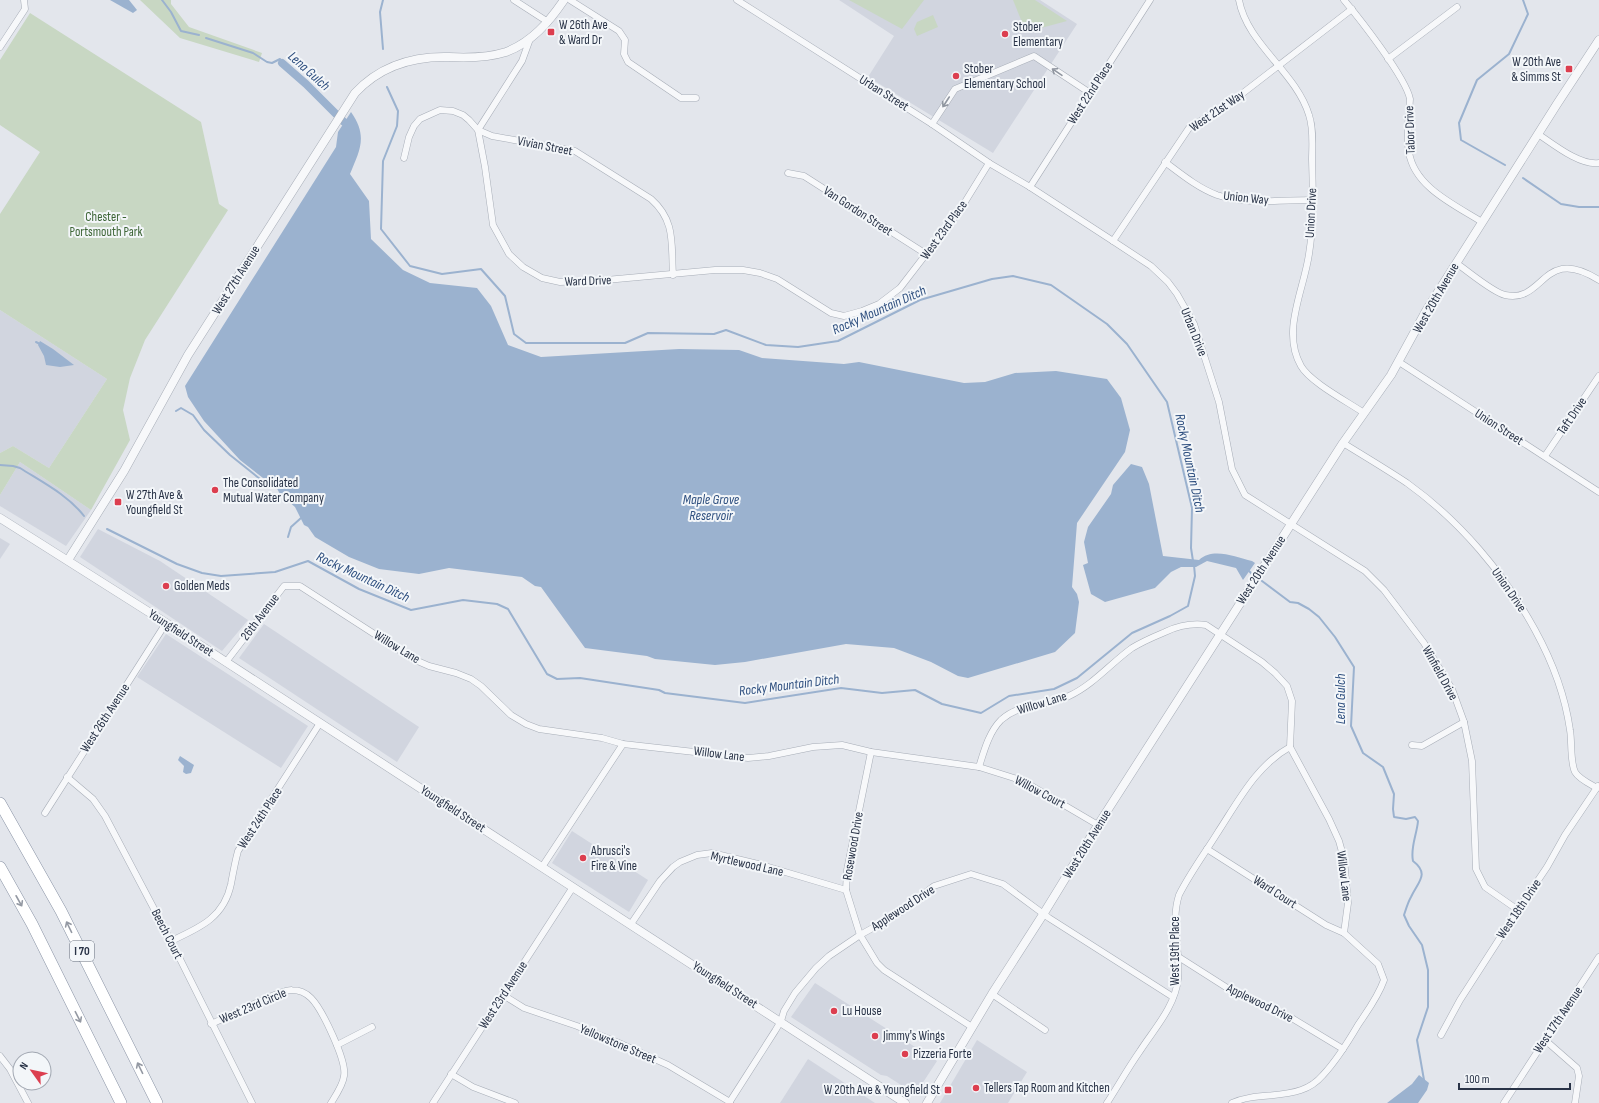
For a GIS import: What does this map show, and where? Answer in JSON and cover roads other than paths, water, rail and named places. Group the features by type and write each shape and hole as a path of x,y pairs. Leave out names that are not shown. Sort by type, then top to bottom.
{"highway":[{"name":"I 70","path":"0,803 62,911 157,1103"},
{"name":"I 70","path":"0,867 32,924 121,1103"}],"street":[{"path":"514,0 548,22"},
{"path":"478,130 522,61 530,39 548,22 564,0"},
{"path":"570,0 618,31 625,40 624,54 628,62 681,98 696,98"},
{"name":"Urban Street","path":"737,0 932,124 989,163 1030,187"},
{"name":"West 22nd Place","path":"1030,187 1150,0"},
{"name":"Union Drive","path":"1239,0 1247,23 1296,88 1309,115 1312,130 1313,200 1309,254 1293,325 1295,350 1301,367 1313,379 1364,413"},
{"name":"Tabor Drive","path":"1344,0 1388,59 1408,92 1409,152 1414,169 1437,194 1482,222"},
{"path":"0,47 25,9 25,2"},
{"path":"1388,59 1457,7"},
{"name":"West 21st Way","path":"1113,242 1189,128 1230,103 1279,67 1352,9"},
{"name":"West 27th Avenue","path":"68,560 124,471 188,355 349,101 360,87 370,78 395,64 423,58 472,58 490,56 506,51 530,39"},
{"name":"West 20th Avenue","path":"927,1103 992,994 1098,825 1290,524 1343,443 1399,362 1426,311 1599,40"},
{"path":"932,124 955,89 1034,56 1090,93"},
{"name":"Vivian Street","path":"404,158 409,137 414,126 420,119 428,114 440,110 453,111 463,115 470,120 478,130 492,136 575,150 651,199 660,207 667,218 670,230 673,275"},
{"name":"Ward Drive","path":"478,130 493,225 509,254 523,267 542,278 560,282 673,275 715,270 743,270 760,273 777,279 831,313 844,316 862,312 879,304 894,294"},
{"path":"1538,134 1568,154 1594,164 1599,163"},
{"name":"Union Way","path":"1165,162 1191,181 1216,194 1232,199 1255,201 1313,200"},
{"name":"West 23rd Place","path":"894,294 960,210 989,163"},
{"name":"Van Gordon Street","path":"788,173 804,176 926,254"},
{"name":"Urban Drive","path":"1030,187 1151,266 1178,294 1194,324 1219,402 1232,468 1245,495 1290,524"},
{"path":"1456,263 1498,292 1510,296 1518,296 1537,285 1552,273 1565,267 1579,270 1599,280"},
{"name":"Union Street","path":"1399,362 1599,492"},
{"name":"Taft Drive","path":"1545,456 1599,376"},
{"name":"Union Drive","path":"1343,443 1407,483 1431,502 1472,541 1497,571 1518,601 1548,656 1558,682 1570,729 1575,772 1582,778 1598,787"},
{"name":"Youngfield Street","path":"0,518 166,623 905,1103"},
{"name":"Winfield Drive","path":"1290,524 1365,571 1384,590 1424,643 1452,689 1464,722 1472,761 1473,825 1476,869 1485,887 1518,910"},
{"name":"26th Avenue","path":"226,662 281,589 284,586 300,586"},
{"name":"Willow Lane","path":"300,586 413,659 429,666 456,672 471,679 481,686 504,710 526,724 539,729 602,738 623,744 748,758 769,756 813,747 842,745 871,752 979,766 991,734 1001,721 1012,712 1027,706 1058,700 1080,690 1132,648 1147,639 1176,627 1196,624 1206,625 1262,662 1287,686 1292,701 1290,746 1300,762 1339,841 1344,859 1348,903 1348,916 1344,933"},
{"name":"West 26th Avenue","path":"45,813 166,623"},
{"path":"1412,745 1422,746 1464,722"},
{"name":"West 24th Place","path":"171,941 203,925 217,915 222,908 229,891 238,851 320,723"},
{"path":"542,867 623,744"},
{"name":"West 19th Place","path":"1107,1103 1166,1013 1173,998 1178,979 1178,956 1174,920 1177,900 1183,887 1258,772 1290,746"},
{"name":"Rosewood Drive","path":"871,752 847,870 846,890 860,935 877,962 884,970 972,1027"},
{"name":"Willow Court","path":"979,766 1025,783 1098,825"},
{"name":"Beech Court","path":"67,777 87,792 99,806 171,941 211,1024 252,1103"},
{"name":"West 18th Drive","path":"1441,1035 1460,1000 1518,910 1548,867 1565,835 1598,787"},
{"name":"Ward Court","path":"1207,849 1326,925 1344,933"},
{"name":"Myrtlewood Lane","path":"631,924 660,881 673,867 680,862 697,855 712,853 758,864 846,890"},
{"name":"Applewood Drive","path":"729,1102 781,1022 784,1011 795,993 828,956 860,935 898,914 934,886 971,874 1003,884 1049,918 1173,998"},
{"name":"West 23rd Avenue","path":"433,1103 573,887"},
{"path":"1232,1103 1253,1097 1292,1093 1308,1088 1323,1076 1343,1049 1380,991 1384,980 1378,964 1344,933"},
{"name":"Applewood Drive","path":"1178,956 1232,991 1290,1017 1343,1049"},
{"name":"West 17th Avenue","path":"1504,1103 1599,957"},
{"name":"West 23rd Circle","path":"211,1024 285,990 300,991 310,997 316,1004 337,1045 344,1066 344,1076 331,1103"},
{"path":"992,994 1045,1030"},
{"name":"Yellowstone Street","path":"503,996 524,1008 577,1026 668,1065 729,1102"},
{"path":"337,1045 372,1027"},
{"path":"1545,1040 1577,1068 1579,1081 1575,1103"},
{"path":"0,1056 10,1069 28,1103"},
{"path":"451,1074 484,1092 515,1103"}],"water":[{"path":"110,0 129,0 137,10 133,13"},
{"name":"Maple Grove Reservoir","path":"351,112 359,128 361,143 357,158 350,174 369,201 371,239 403,270 430,283 477,288 491,306 508,345 541,357 679,349 739,350 762,358 844,364 859,362 964,383 985,382 1015,373 1056,371 1107,379 1121,398 1130,430 1125,452 1077,523 1072,587 1077,594 1079,602 1075,633 1055,652 968,678 958,676 931,662 894,648 846,644 745,662 715,665 655,659 647,656 585,648 541,587 535,586 522,577 449,568 419,574 379,569 349,557 315,537 308,527 304,525 295,507 280,494 275,485 263,478 240,460 204,421 188,397 185,386 336,147 338,132"},
{"path":"40,341 74,365 60,367 46,365 44,356 38,345"},
{"path":"1131,464 1142,467 1149,484 1163,556 1199,560 1211,554 1224,554 1252,561 1255,563 1243,580 1236,568 1207,561 1196,567 1181,567 1171,572 1155,588 1105,602 1091,594 1083,565 1088,563 1084,542 1088,527 1111,494 1113,485"},
{"path":"180,756 194,765 191,773 186,774 183,772 184,766 178,760"},
{"path":"1419,1075 1429,1083 1427,1090 1418,1103 1387,1103 1412,1084"}],"waterway":[{"name":"Lena Gulch","path":"162,0 171,12 181,31 199,35"},
{"name":"Rocky Mountain Ditch","path":"383,0 380,12 383,49"},
{"path":"1505,165 1461,140 1459,123 1477,80 1509,54 1528,14 1523,0"},
{"name":"Lena Gulch","path":"206,38 253,53 267,62 272,63 280,59 282,63"},
{"name":"Lena Gulch","path":"282,63 306,84 344,122"},
{"name":"Rocky Mountain Ditch","path":"387,87 398,111 397,126 383,161 381,229 410,266 442,274 481,269 505,296 514,334 526,343 625,343 648,333 714,334 726,330 766,345 798,347 838,341 920,300 992,279 1013,276 1051,285 1107,324 1127,344 1167,402 1192,508 1191,548 1193,561"},
{"path":"1523,178 1561,204 1579,207 1599,207"},
{"path":"36,342 40,344"},
{"path":"176,411 181,408 193,415 204,430 230,455 270,487 276,487"},
{"name":"Rocky Mountain Ditch","path":"0,465 20,468 63,495 78,508 84,516"},
{"path":"288,537 291,527 301,518"},
{"name":"Rocky Mountain Ditch","path":"107,529 177,564 202,573 221,576 275,572 308,561 359,589 411,610 463,600 497,604 508,609 547,674 557,679 580,678 659,690 665,693 745,703 841,688 882,693 915,690 942,704 981,713 1009,696 1054,689 1077,678 1132,633 1188,606 1195,576 1194,565"},
{"name":"Lena Gulch","path":"1249,571 1254,576"},
{"name":"Lena Gulch","path":"1258,578 1290,602 1298,603 1309,609 1319,617 1335,637 1354,667 1351,726 1363,753 1383,767 1394,794 1394,817 1406,819 1415,817 1418,821 1412,856 1413,861 1421,870 1422,874 1404,915 1409,926 1422,945 1428,970 1428,1007 1417,1040 1424,1080 1422,1082"}],"place":[{"name":"W 26th Ave & Ward Dr","path":"551,32"},
{"name":"Stober Elementary","path":"1005,34"},
{"name":"W 20th Ave & Simms St","path":"1569,69"},
{"name":"Stober Elementary School","path":"956,76"},
{"name":"The Consolidated Mutual Water Company","path":"215,490"},
{"name":"W 27th Ave & Youngfield St","path":"118,502"},
{"name":"Golden Meds","path":"166,586"},
{"name":"Abrusci's Fire & Vine","path":"583,858"},
{"name":"Lu House","path":"834,1011"},
{"name":"Jimmy's Wings","path":"875,1036"},
{"name":"Pizzeria Forte","path":"905,1054"},
{"name":"Tellers Tap Room and Kitchen","path":"976,1088"},
{"name":"W 20th Ave & Youngfield St","path":"948,1090"}],"park label":[{"name":"Chester - Portsmouth Park","path":"106,224"}]}
